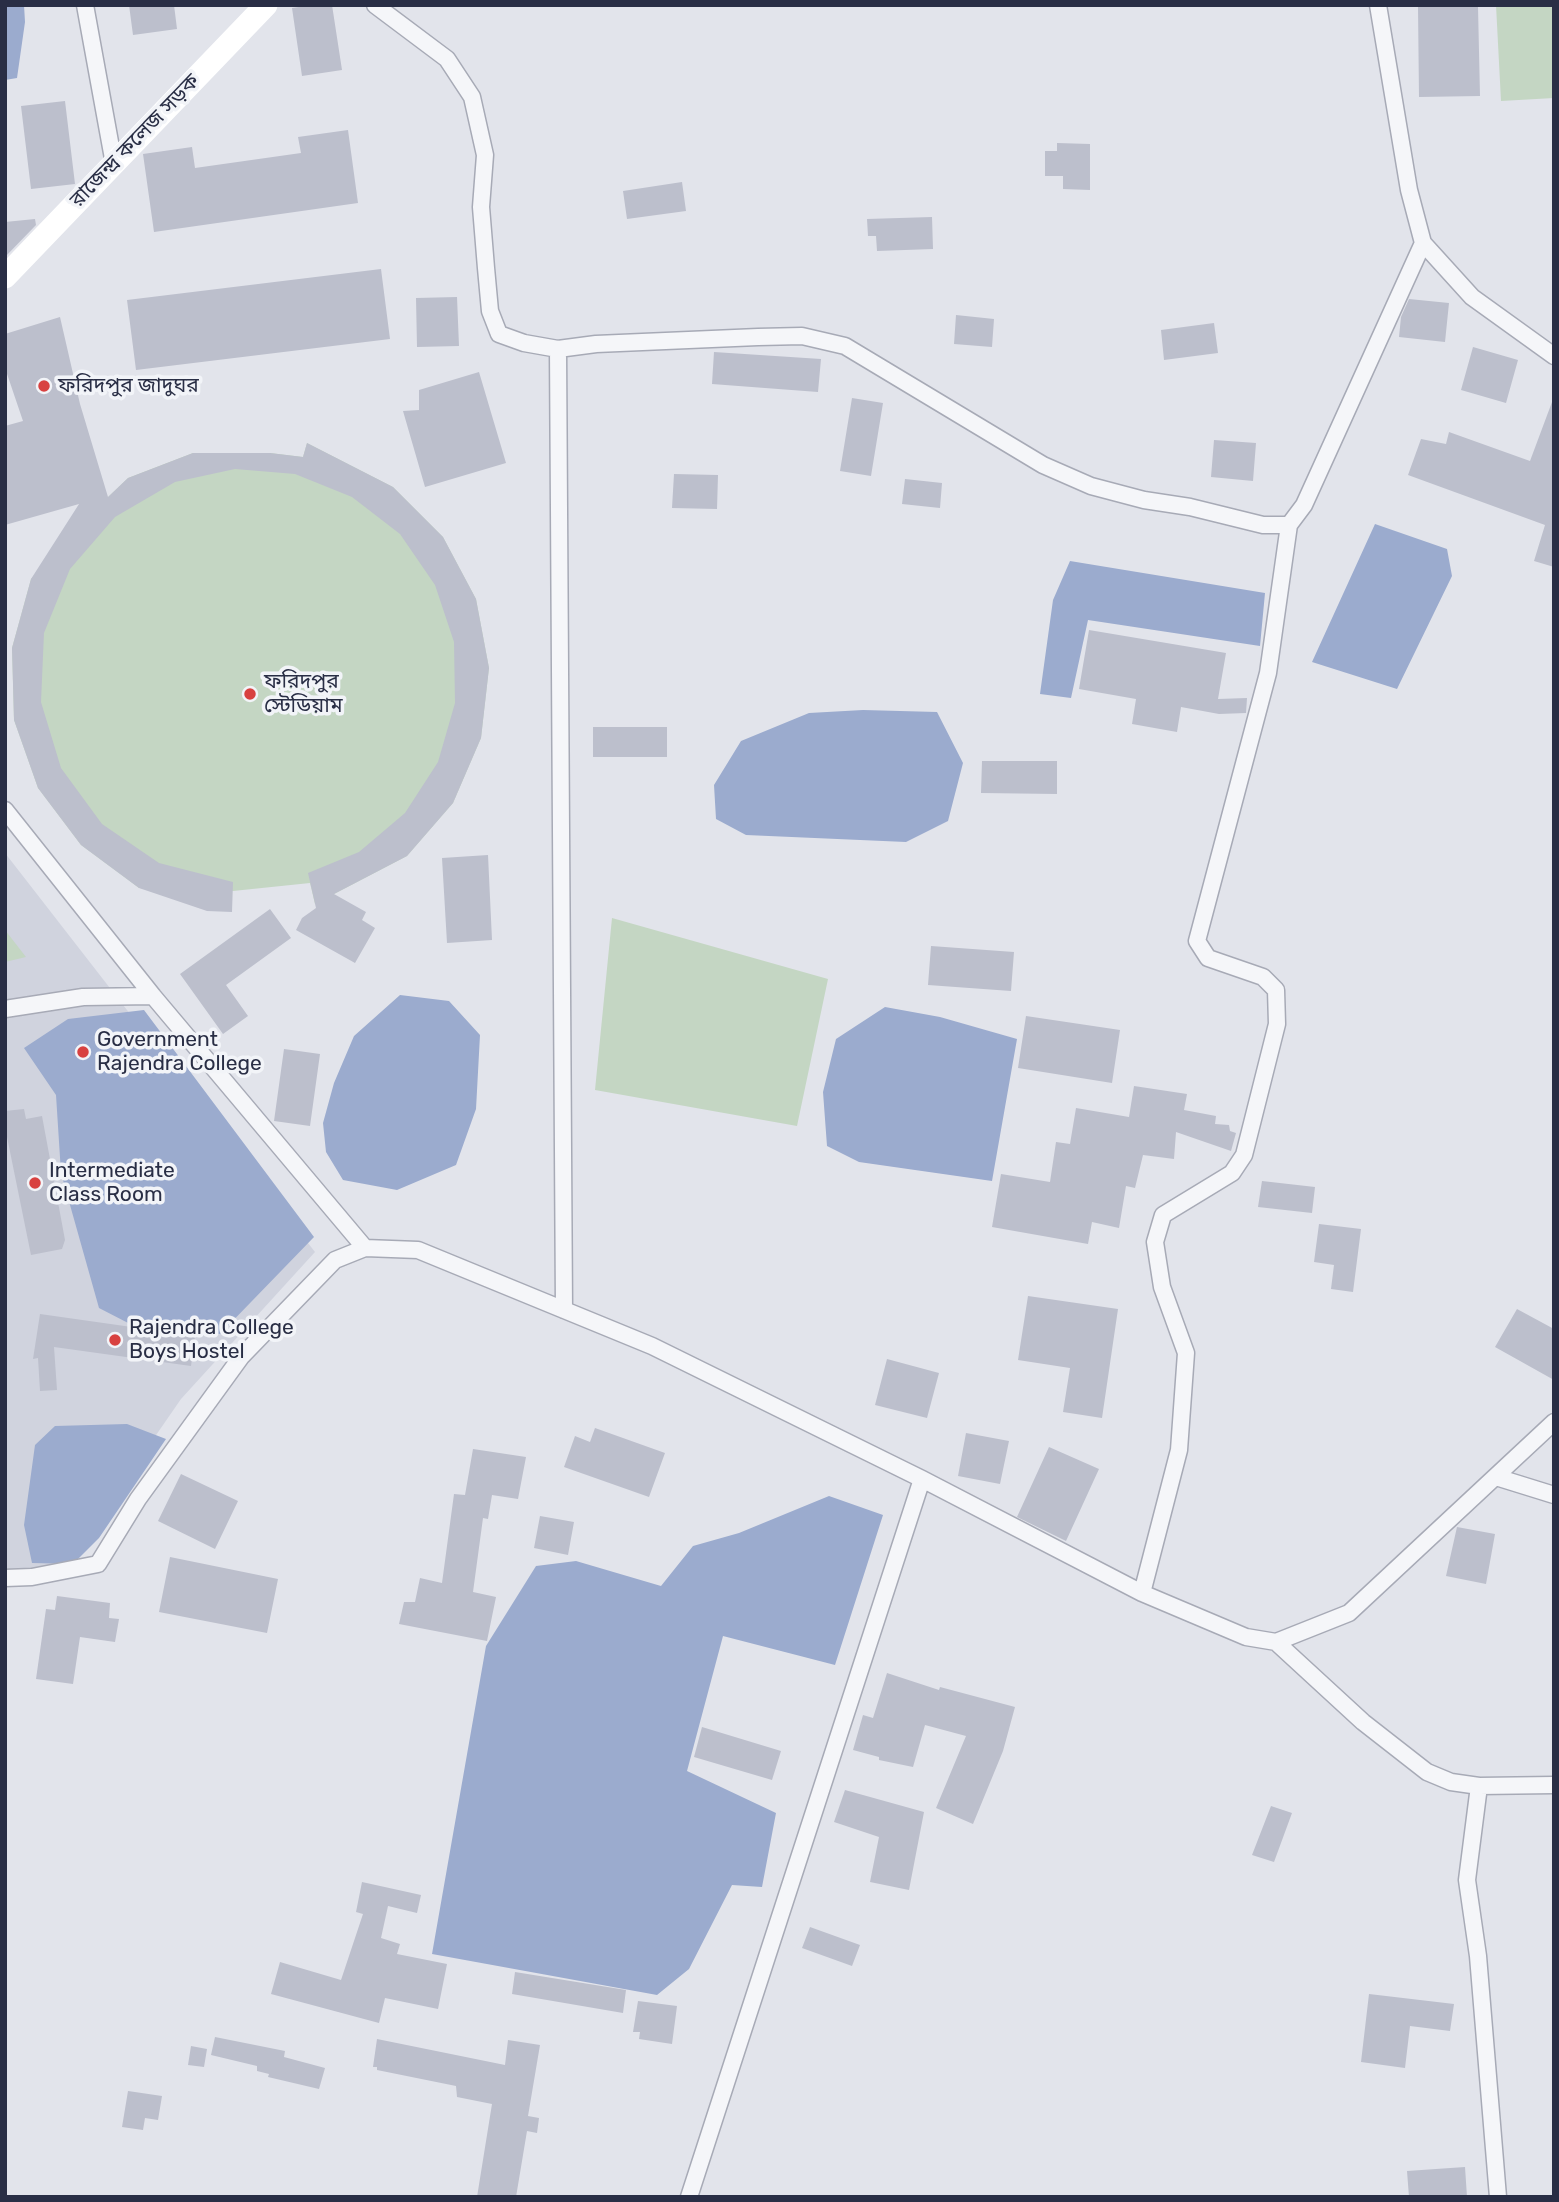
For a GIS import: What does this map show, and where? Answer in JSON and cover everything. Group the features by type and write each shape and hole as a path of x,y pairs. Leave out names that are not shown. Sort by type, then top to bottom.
{"street":[{"path":"85,5 114,164"},
{"name":"রাজেন্দ্র কলেজ সড়ক","path":"5,277 266,5"},
{"path":"374,5 447,59 472,97 485,155 481,207 490,311 499,334 524,344 558,349 596,344 802,336 845,346 1043,465 1091,486 1263,525 1290,524"},
{"path":"1378,5 1409,190 1423,243 1472,297 1554,356"},
{"path":"1142,1592 1179,1450 1186,1353 1162,1287 1155,1242 1163,1215 1231,1173 1244,1155 1277,1024 1276,989 1263,977 1208,958 1197,941 1268,673 1290,524 1304,505 1423,243"},
{"path":"558,349 564,1310"},
{"path":"5,810 153,996 365,1248"},
{"path":"5,1009 83,997 153,996"},
{"path":"5,1578 32,1577 98,1564 138,1499 241,1357 335,1260 365,1248 418,1250 652,1346 922,1479 1142,1592 1246,1637 1276,1642 1349,1613 1554,1422"},
{"path":"1496,1477 1554,1495"},
{"path":"690,2197 922,1479"},
{"path":"1276,1642 1363,1722 1427,1772 1451,1782 1479,1786 1554,1785"},
{"path":"1479,1786 1467,1880 1478,1956 1498,2197"}],"shaded area":[{"name":"Government Rajendra College","path":"5,853 315,1252 181,1399 62,1571 5,1571"}],"green space":[{"path":"1496,5 1554,5 1554,98 1501,101"},
{"name":"ফরিদপুর স্টেডিয়াম","path":"307,443 393,487 443,537 476,599 489,668 481,738 453,803 407,856 315,904 310,883 233,891 139,888 81,845 38,788 14,720 12,648 31,579 83,521 128,478 193,453 270,453 303,457"},
{"path":"612,918 828,979 797,1126 595,1090"},
{"path":"5,930 26,957 5,962"}],"water":[{"path":"5,5 24,5 25,22 17,78 5,80"},
{"path":"1375,524 1447,549 1452,576 1397,689 1312,662"},
{"path":"1070,561 1265,593 1260,646 1088,620 1071,698 1040,694 1053,600"},
{"path":"863,710 937,712 963,763 948,821 906,842 746,835 716,819 714,785 741,741 809,713"},
{"path":"400,995 449,1001 480,1035 476,1109 456,1165 397,1190 343,1180 326,1152 323,1123 334,1083 354,1036"},
{"path":"885,1007 940,1017 1017,1039 992,1181 859,1162 827,1146 823,1092 836,1039"},
{"path":"144,1010 314,1237 220,1334 132,1325 99,1308 61,1173 56,1095 24,1048 68,1019"},
{"path":"127,1424 166,1439 99,1538 73,1564 32,1563 24,1525 35,1445 55,1426"},
{"path":"829,1496 883,1515 835,1665 723,1636 687,1771 776,1813 762,1887 732,1885 689,1969 657,1995 432,1954 486,1646 536,1566 576,1561 661,1586 693,1546 739,1533"}],"building":[{"path":"129,5 174,5 177,29 133,35"},
{"path":"332,5 342,70 302,76 292,8"},
{"path":"1418,7 1478,7 1480,96 1419,97"},
{"path":"65,101 75,184 31,189 21,106"},
{"path":"348,130 358,203 154,232 143,154 192,147 195,168 301,153 298,137"},
{"path":"1057,143 1090,144 1090,190 1063,189 1063,176 1045,176 1045,151 1057,151"},
{"path":"682,182 686,211 627,219 623,191"},
{"path":"932,217 933,249 877,251 876,236 868,236 867,219"},
{"path":"35,219 36,225 5,257 5,222"},
{"path":"381,269 390,339 136,370 127,300"},
{"path":"457,297 459,346 417,347 416,298"},
{"path":"1409,299 1449,303 1445,342 1399,337 1401,317"},
{"path":"956,315 994,319 992,347 954,344"},
{"path":"60,317 80,404 108,497 128,478 193,453 270,453 303,457 307,443 393,487 443,537 476,599 489,668 481,738 453,803 407,856 334,894 366,912 362,920 375,928 355,963 296,930 302,918 316,908 308,873 359,852 405,813 438,762 455,703 454,642 435,585 400,534 352,497 295,474 235,469 175,482 115,517 70,569 44,633 41,702 61,768 102,824 159,863 233,882 232,912 207,911 139,888 81,845 38,788 14,720 12,648 31,579 79,504 5,525 5,426 23,421 5,368 5,334"},
{"path":"1214,323 1218,353 1164,360 1161,330"},
{"path":"1473,347 1518,360 1506,403 1461,390"},
{"path":"714,352 821,359 818,392 712,384"},
{"path":"479,372 506,463 425,487 403,411 419,410 419,390"},
{"path":"852,398 883,403 871,476 840,471"},
{"path":"1552,402 1554,567 1534,561 1545,525 1408,475 1421,439 1446,444 1449,432 1530,461"},
{"path":"1214,440 1256,443 1253,481 1211,477"},
{"path":"674,474 718,475 717,509 672,508"},
{"path":"905,479 942,483 940,508 902,504"},
{"path":"1089,630 1226,653 1218,699 1247,698 1246,713 1219,714 1181,707 1177,732 1132,724 1136,699 1079,689"},
{"path":"593,727 667,727 667,757 593,757"},
{"path":"982,761 1057,761 1057,794 981,793"},
{"path":"488,855 492,940 447,943 442,858"},
{"path":"270,909 291,938 226,985 248,1016 223,1034 180,974"},
{"path":"931,946 1014,952 1011,991 928,985"},
{"path":"1026,1016 1120,1030 1112,1083 1018,1068"},
{"path":"284,1049 320,1054 310,1126 274,1121"},
{"path":"1134,1086 1187,1094 1184,1110 1216,1116 1215,1124 1229,1125 1230,1131 1236,1133 1231,1151 1176,1132 1174,1159 1143,1155 1135,1188 1126,1186 1119,1228 1092,1222 1088,1244 992,1227 1001,1174 1050,1182 1056,1142 1070,1144 1076,1108 1129,1117"},
{"name":"Intermediate Class Room","path":"24,1109 26,1119 42,1116 65,1240 62,1249 31,1255 5,1127 5,1111"},
{"path":"1262,1181 1315,1187 1312,1213 1258,1207"},
{"path":"1319,1224 1361,1229 1353,1292 1331,1289 1334,1265 1314,1262"},
{"path":"1028,1296 1118,1309 1102,1418 1063,1412 1070,1368 1018,1360"},
{"path":"1517,1309 1554,1329 1554,1380 1495,1347"},
{"name":"Rajendra College Boys Hostel","path":"40,1314 195,1336 191,1366 54,1347 57,1390 40,1391 38,1358 33,1359"},
{"path":"887,1359 939,1373 927,1418 875,1405"},
{"path":"595,1428 665,1453 649,1497 564,1467 575,1436 590,1442"},
{"path":"966,1433 1009,1441 1000,1484 958,1476"},
{"path":"1049,1447 1099,1469 1066,1541 1017,1517"},
{"path":"473,1449 526,1457 518,1499 492,1495 488,1519 483,1518 473,1592 496,1597 487,1641 399,1624 404,1602 415,1602 420,1578 442,1583 454,1494 465,1495"},
{"path":"181,1474 238,1501 215,1549 158,1521"},
{"path":"540,1516 574,1522 568,1555 534,1548"},
{"path":"1457,1527 1495,1534 1486,1584 1446,1576"},
{"path":"170,1557 278,1579 267,1633 159,1612"},
{"path":"57,1596 110,1603 109,1618 119,1619 115,1642 80,1637 73,1684 36,1679 46,1609 55,1610"},
{"path":"887,1673 939,1690 940,1687 1015,1707 1003,1751 973,1824 936,1808 966,1736 925,1725 913,1767 879,1760 879,1757 853,1750 863,1715 873,1718"},
{"path":"702,1727 781,1751 772,1780 694,1757"},
{"path":"845,1790 924,1812 909,1890 870,1882 879,1837 834,1822"},
{"path":"1271,1806 1292,1813 1274,1862 1252,1855"},
{"path":"362,1882 421,1895 417,1913 388,1906 381,1938 400,1944 397,1954 447,1964 438,2009 385,1998 379,2023 271,1994 280,1962 341,1980 363,1914 356,1912"},
{"path":"810,1927 860,1945 852,1966 802,1948"},
{"path":"515,1972 626,1990 623,2013 512,1994"},
{"path":"1369,1994 1454,2004 1450,2031 1410,2026 1405,2068 1361,2062"},
{"path":"638,2001 677,2006 672,2044 639,2039 640,2032 633,2032"},
{"path":"215,2037 285,2051 284,2057 325,2068 319,2089 268,2077 269,2074 257,2071 257,2066 211,2055"},
{"path":"377,2039 505,2065 508,2040 540,2045 528,2116 539,2118 537,2133 527,2131 516,2197 477,2197 492,2104 457,2097 456,2086 377,2070 377,2067 373,2067"},
{"path":"191,2046 207,2049 204,2067 188,2065"},
{"path":"128,2091 162,2096 158,2120 145,2118 143,2130 122,2127"},
{"path":"1465,2167 1467,2197 1409,2197 1407,2171"}],"place":[{"name":"ফরিদপুর জাদুঘর","path":"44,386"},
{"name":"ফরিদপুর স্টেডিয়াম","path":"250,694"},
{"name":"Government Rajendra College","path":"83,1052"},
{"name":"Intermediate Class Room","path":"35,1183"},
{"name":"Rajendra College Boys Hostel","path":"115,1340"}]}
